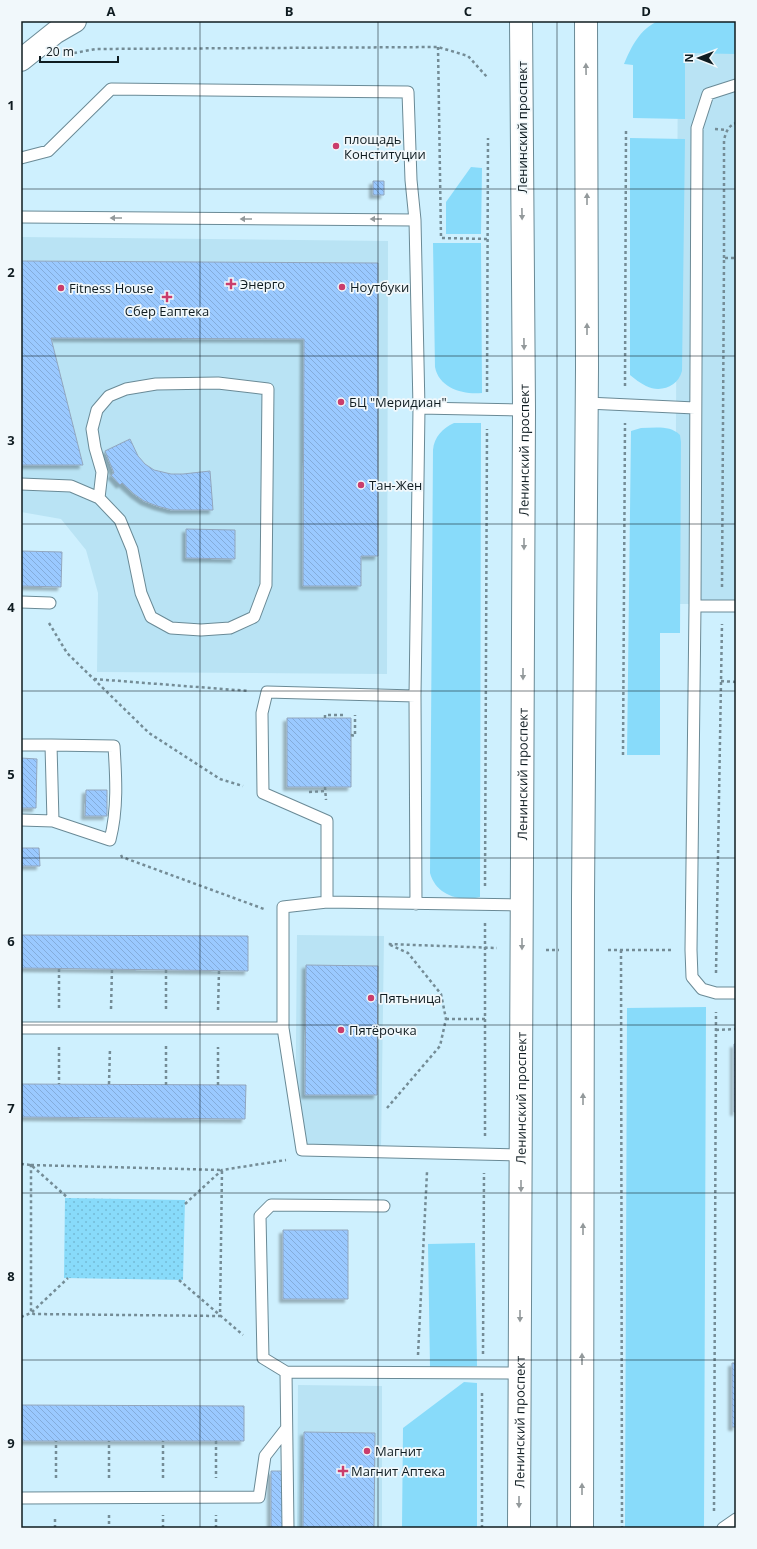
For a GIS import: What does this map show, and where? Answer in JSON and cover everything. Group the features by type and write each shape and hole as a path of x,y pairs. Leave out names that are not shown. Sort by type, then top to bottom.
{"main road":[{"path":"21,60 56,32 75,21"},
{"name":"Ленинский проспект","path":"519,1528 524,410 521,21"},
{"path":"582,1528 587,403 586,21"}],"lane":[{"path":"736,85 708,94 697,128 695,606 691,950 692,978 702,989 716,993 736,993"},
{"path":"21,158 48,151 111,89 408,92 411,180 415,220 419,408 415,696 416,904"},
{"path":"21,217 415,220"},
{"path":"21,484 72,486 99,498 120,520 132,549 141,593 151,617 171,628 201,630 230,628 254,617 266,585 268,389 218,383 156,384 126,389 110,396 97,410 92,428 95,448 102,472 99,498"},
{"path":"587,403 695,408"},
{"path":"419,408 524,410"},
{"path":"21,602 50,603"},
{"path":"695,606 736,606"},
{"path":"327,902 327,821 263,793 262,713 267,692 415,696"},
{"path":"21,745 114,746 116,772 115,823 110,840 53,821 21,820"},
{"path":"50,745 53,821"},
{"path":"521,1155 302,1150 283,1028 283,907 327,902 522,905"},
{"path":"21,1028 283,1028"},
{"path":"384,1206 271,1206 260,1216 263,1358 286,1372 520,1373"},
{"path":"286,1372 288,1528"},
{"path":"21,1498 259,1497 265,1456 286,1429"},
{"path":"724,1528 736,1519"}],"path":[{"path":"74,53 96,49 438,47 468,56 487,77"},
{"path":"438,47 441,238 487,239"},
{"path":"724,258 724,140 727,130 736,122"},
{"path":"623,755 626,128"},
{"path":"487,388 488,138"},
{"path":"485,890 487,428"},
{"path":"33,602 52,626 67,653 149,733 220,779 263,793"},
{"path":"94,679 267,692"},
{"path":"721,681 736,682"},
{"path":"350,735 355,736 355,715"},
{"path":"110,840 122,857 283,916"},
{"path":"387,1108 440,1046 446,1019 441,994 408,953 388,944 479,948"},
{"path":"482,1528 485,948"},
{"path":"548,950 691,950"},
{"path":"621,950 622,1528"},
{"path":"714,1512 716,993"},
{"path":"446,1019 485,1019"},
{"path":"716,1030 736,1030"},
{"path":"21,1164 222,1170 291,1159 302,1150"},
{"path":"417,1373 428,1153"},
{"path":"31,1165 68,1198"},
{"path":"31,1165 31,1313"},
{"path":"185,1204 222,1170"},
{"path":"220,1316 222,1170"},
{"path":"21,1317 31,1313 68,1278"},
{"path":"179,1280 254,1344 263,1349"},
{"path":"31,1313 220,1316"}],"shaded area":[{"path":"658,21 736,21 736,54 685,53 685,119 633,118 633,65 624,64 637,39 646,29"},
{"path":"678,46 736,46 736,604 675,604"},
{"path":"630,138 685,139 682,371 680,377 673,385 662,389 646,386 630,375"},
{"path":"471,167 482,168 481,234 446,234 446,202"},
{"path":"21,237 388,241 387,674 97,672 98,593 86,550 61,519 21,512"},
{"path":"433,243 481,243 482,393 467,393 453,389 441,380 437,374 435,367"},
{"path":"454,423 481,423 480,897 472,898 457,897 443,892 437,887 430,873 433,450 437,437 446,428"},
{"path":"641,428 667,428 680,435 681,442 680,633 660,633 660,755 627,755 631,431"},
{"path":"297,935 384,936 381,1149 295,1148"},
{"path":"706,1007 704,1528 628,1528 625,1527 627,1008"},
{"path":"65,1198 185,1200 183,1280 64,1278"},
{"path":"475,1243 477,1366 430,1367 428,1244"},
{"path":"464,1382 477,1383 477,1528 402,1528 403,1428"},
{"path":"298,1385 382,1386 382,1528 297,1528"}],"building":[{"path":"373,181 384,181 384,195 373,195"},
{"name":"БЦ \"Меридиан\"","path":"21,261 378,263 378,556 361,556 361,586 303,586 304,339 51,338 83,465 21,465"},
{"path":"130,439 138,456 145,464 154,470 171,474 210,471 213,510 172,510 157,506 144,501 122,483 120,485 111,475 114,473 105,451"},
{"path":"186,529 235,530 235,559 186,558"},
{"path":"21,551 62,552 61,587 21,586"},
{"path":"287,718 351,718 351,787 287,787"},
{"path":"21,758 37,759 36,808 21,808"},
{"path":"86,790 107,790 107,816 85,816"},
{"path":"21,848 39,848 40,866 22,866"},
{"path":"21,935 248,936 248,971 21,968"},
{"name":"Пятёрочка","path":"306,965 378,966 377,1095 305,1095"},
{"path":"734,1044 736,1044 736,1112 734,1112"},
{"path":"21,1084 246,1085 245,1119 21,1117"},
{"path":"283,1230 348,1230 348,1299 283,1299"},
{"path":"732,1363 736,1363 736,1427 732,1427"},
{"path":"21,1405 244,1406 244,1441 21,1441"},
{"path":"304,1432 375,1433 374,1528 303,1528"},
{"path":"271,1471 285,1471 285,1528 271,1528"}],"place":[{"name":"площадь Конституции","path":"336,146"},
{"name":"Энерго","path":"231,284"},
{"name":"Ноутбуки","path":"342,287"},
{"name":"Fitness House","path":"61,288"},
{"name":"Сбер Еаптека","path":"167,297"},
{"name":"БЦ \"Меридиан\"","path":"341,402"},
{"name":"Тан-Жен","path":"361,485"},
{"name":"Пятьница","path":"371,998"},
{"name":"Пятёрочка","path":"341,1030"},
{"name":"Магнит","path":"367,1451"},
{"name":"Магнит Аптека","path":"343,1471"}]}
